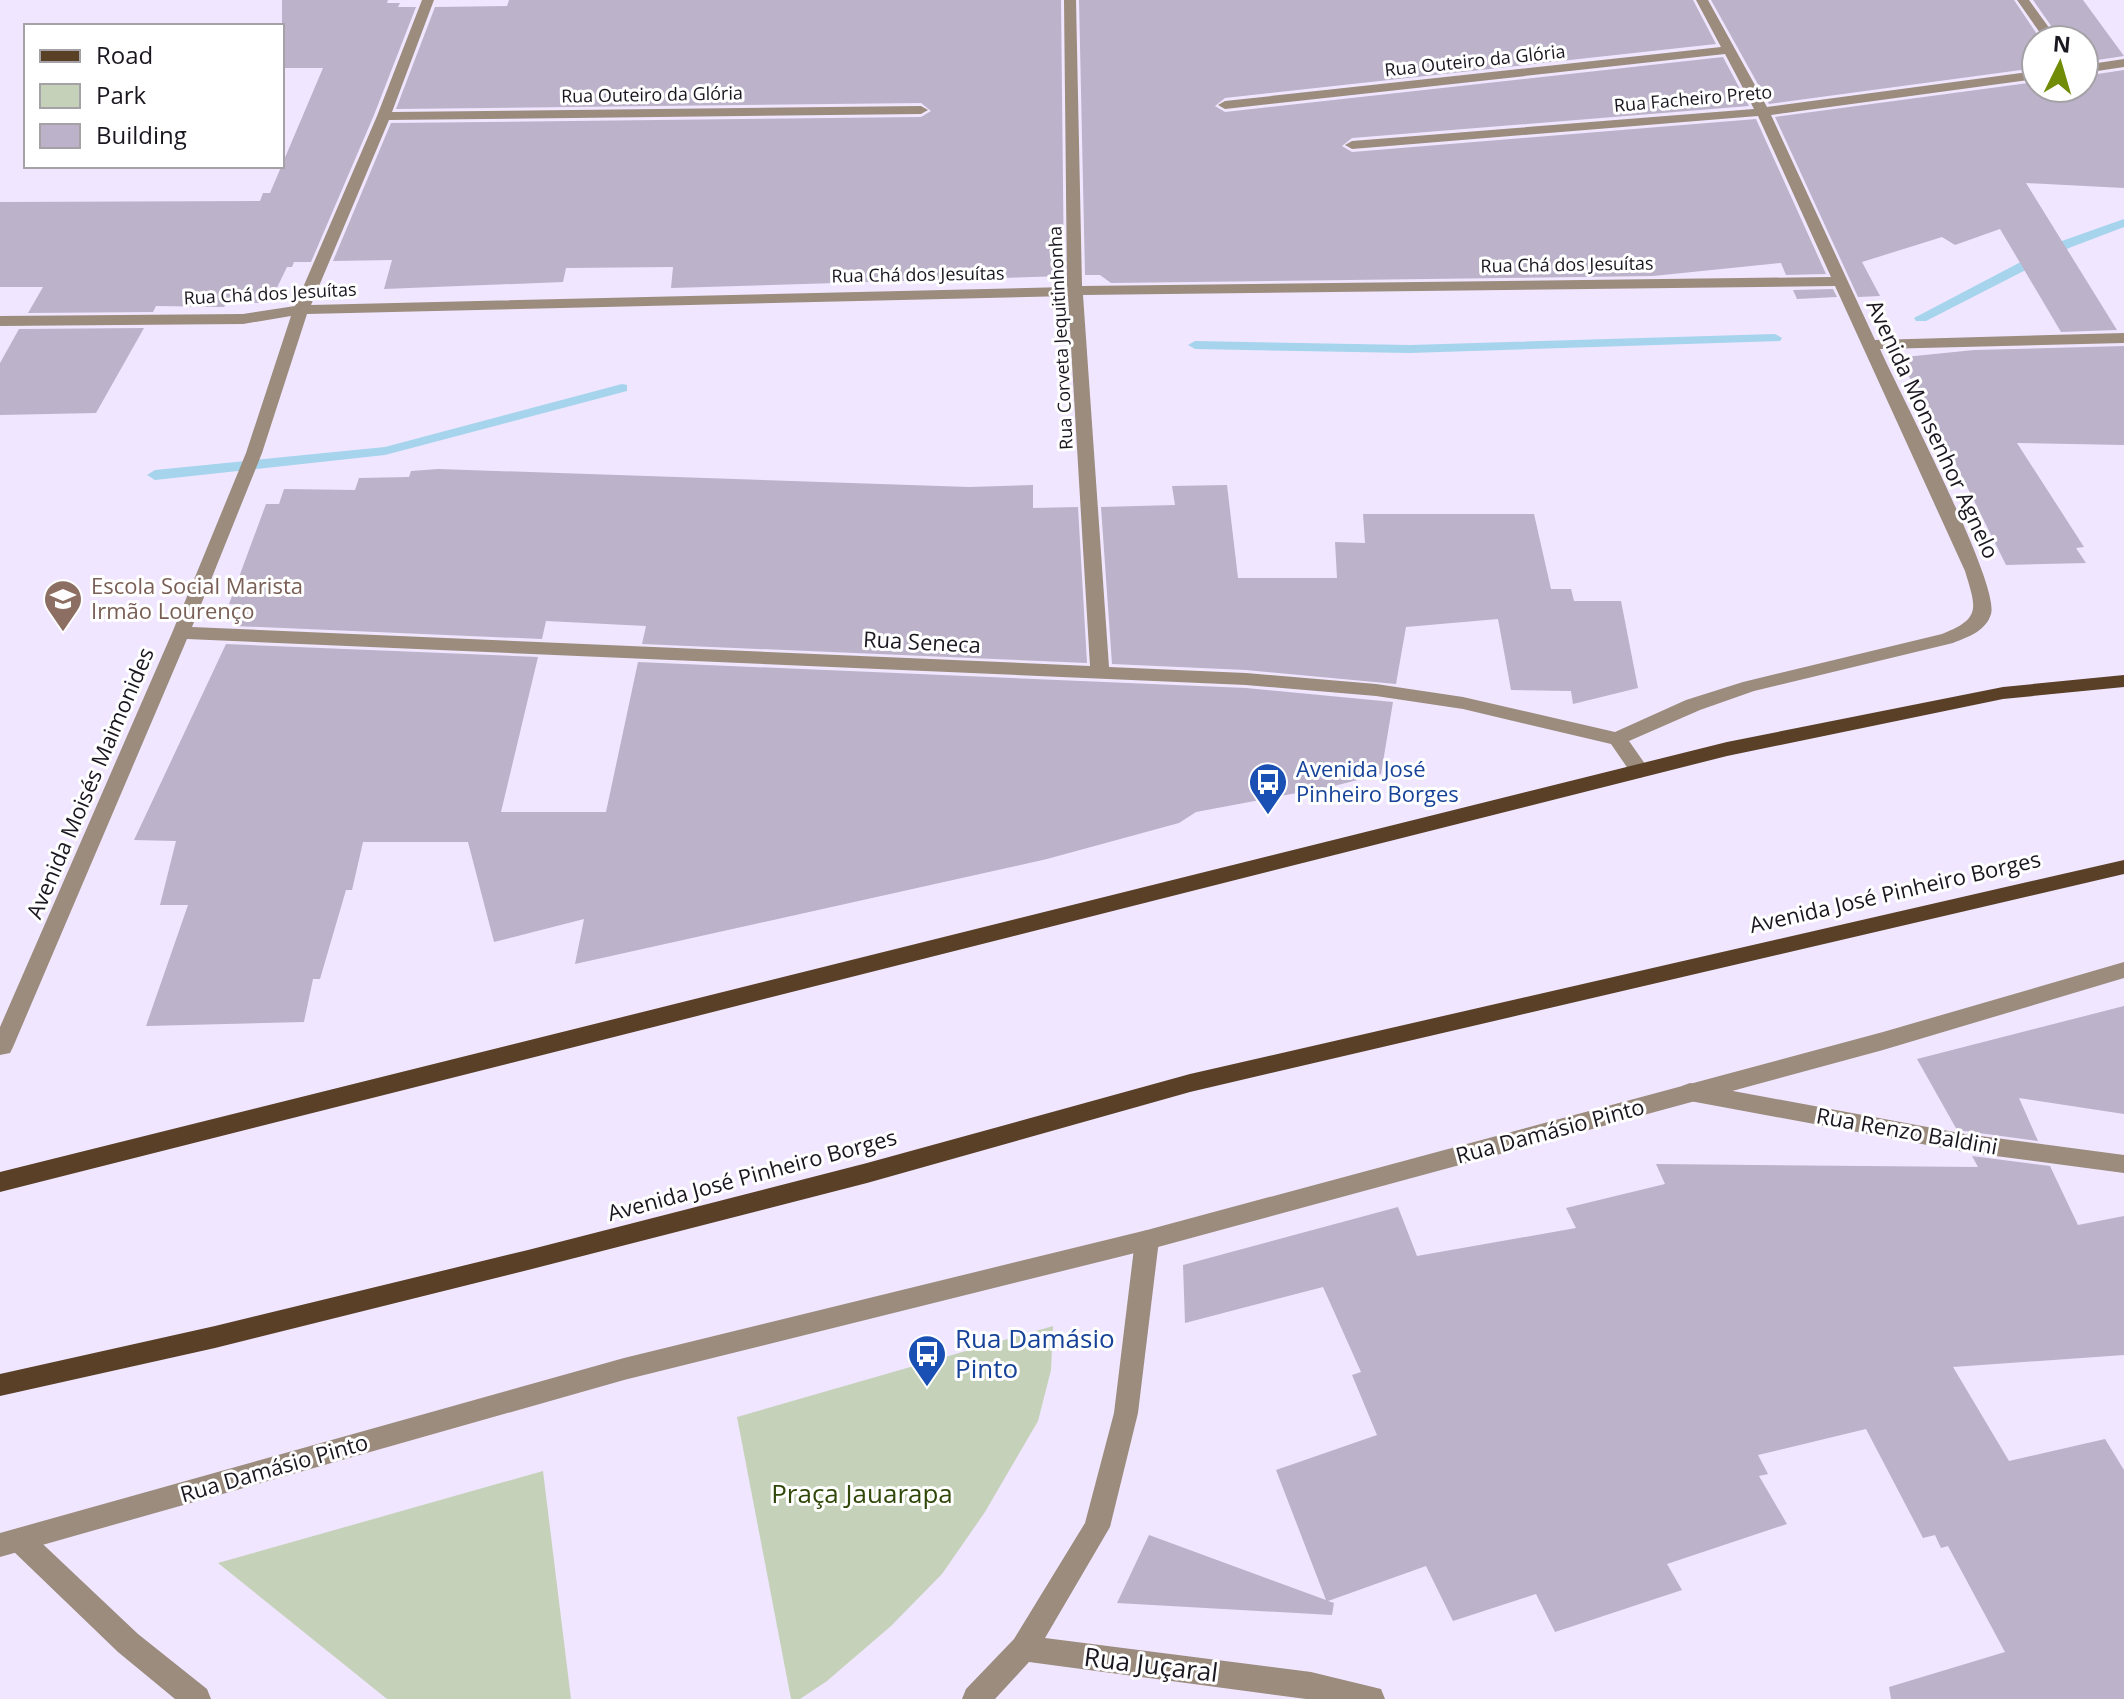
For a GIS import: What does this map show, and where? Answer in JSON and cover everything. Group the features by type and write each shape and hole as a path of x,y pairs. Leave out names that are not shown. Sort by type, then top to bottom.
{"main road":[{"path":"0,1182 1727,749 2003,693 2124,681"},
{"name":"Avenida José Pinheiro Borges","path":"0,1385 215,1337 528,1260 867,1173 1190,1083 2124,867"}],"street":[{"name":"Avenida Moisés Maimonides","path":"2,1047 238,494 301,310 384,116 428,0"},
{"name":"Rua Corveta Jequitinhonha","path":"1070,0 1075,291 1100,674"},
{"name":"Avenida Monsenhor Agnelo","path":"1617,739 1693,705 1750,686 1947,639 1976,626 1983,613 1974,572 1943,499 1841,286 1763,112 1702,0"},
{"path":"2023,0 2040,24"},
{"name":"Rua Outeiro da Glória","path":"1225,105 1728,50"},
{"path":"2100,67 2124,63"},
{"name":"Rua Facheiro Preto","path":"1352,145 1763,112 2020,77"},
{"name":"Rua Outeiro da Glória","path":"384,116 921,110"},
{"name":"Rua Chá dos Jesuítas","path":"0,321 243,319 301,310 1075,291 1841,286"},
{"path":"1867,341 2124,338"},
{"name":"Rua Seneca","path":"181,633 1246,679 1376,690 1463,703 1617,739"},
{"path":"1617,739 1640,771"},
{"name":"Rua Damásio Pinto","path":"10,1542 624,1369 1147,1240 1883,1041 2124,970"},
{"name":"Rua Renzo Baldini","path":"1690,1092 1965,1143 2124,1164"},
{"path":"976,1699 1024,1648 1097,1527 1126,1413 1147,1240"},
{"path":"10,1542 197,1699"},
{"name":"Rua Juçaral","path":"1024,1648 1311,1686 1371,1699"}],"green space":[{"name":"Praça Jauarapa","path":"1053,1326 1051,1370 1038,1421 985,1512 942,1574 891,1626 827,1681 800,1699 791,1699 737,1417"},
{"path":"543,1471 571,1699 387,1699 218,1563"}],"building":[{"path":"282,0 388,0 387,3 400,3 398,7 416,7 311,262 294,262 292,267 287,267 272,298 259,303 227,302 224,307 156,306 153,312 28,313 43,287 0,287 0,202 260,201 263,193 270,193 281,168 284,168 284,160 323,68 284,68"},
{"path":"509,0 1061,0 1064,276 671,288 673,267 566,268 563,282 384,289 392,260 333,261 391,123 921,117 931,111 921,103 396,109 435,7 507,6"},
{"path":"1079,0 1693,0 1716,44 1225,98 1215,106 1225,112 1723,57 1749,106 1352,138 1342,146 1352,152 1756,119 1826,274 1786,275 1781,263 1653,276 1111,283 1100,275 1085,275"},
{"path":"1711,0 2014,0 2030,24 2020,24 2020,70 1769,104"},
{"path":"2033,0 2083,0 2124,56 2100,60 2100,24 2050,24"},
{"path":"2124,70 2124,188 2026,183 2117,330 2061,332 2000,229 1955,245 1942,237 1862,262 1880,296 1858,297 1775,117 2020,84 2020,104 2100,104 2100,74"},
{"path":"1833,289 1837,297 1797,299 1793,290"},
{"path":"144,328 96,413 0,415 0,363 19,329"},
{"path":"2124,346 2124,445 2017,443 2084,547 2076,548 2086,563 2006,565 1919,390 1895,358 1974,350"},
{"path":"438,469 969,487 1033,485 1033,508 1078,507 1087,663 642,644 646,626 546,621 542,639 234,626 244,605 229,604 266,504 279,504 284,489 355,490 359,478 409,477 411,471"},
{"path":"1227,485 1238,578 1337,578 1335,542 1365,543 1363,514 1534,514 1551,589 1571,589 1574,601 1621,601 1638,688 1573,704 1571,691 1511,690 1498,619 1406,627 1396,684 1246,670 1112,664 1101,507 1175,505 1172,486"},
{"path":"226,644 538,657 501,812 606,812 638,662 1246,688 1393,702 1381,774 1196,812 1179,823 1047,859 575,964 584,919 494,942 468,842 363,842 352,890 346,890 320,979 313,979 304,1022 146,1026 188,905 160,905 176,841 134,840"},
{"path":"2124,1006 2124,1114 2019,1098 2038,1141 1957,1130 1917,1059"},
{"path":"1972,1156 2050,1166 2078,1225 2124,1216 2124,1355 1953,1367 2009,1461 2105,1439 2124,1470 2124,1699 1891,1699 1889,1687 2005,1652 1948,1546 1941,1548 1935,1535 1923,1538 1866,1429 1758,1455 1768,1474 1759,1476 1787,1524 1667,1564 1682,1590 1555,1632 1536,1594 1453,1621 1426,1566 1328,1601 1334,1603 1332,1615 1117,1603 1149,1535 1326,1600 1276,1470 1377,1435 1352,1375 1361,1372 1323,1287 1185,1323 1183,1265 1398,1207 1417,1256 1576,1228 1566,1208 1665,1184 1656,1164 1978,1167"}],"waterway":[{"path":"1921,318 2064,245 2124,223"},
{"path":"1195,345 1410,349 1775,338"},
{"path":"155,475 385,451 622,388"}],"place":[{"name":"Escola Social Marista Irmão Lourenço","path":"63,633"},
{"name":"Avenida José Pinheiro Borges","path":"1268,816"},
{"name":"Rua Damásio Pinto","path":"927,1388"}]}
